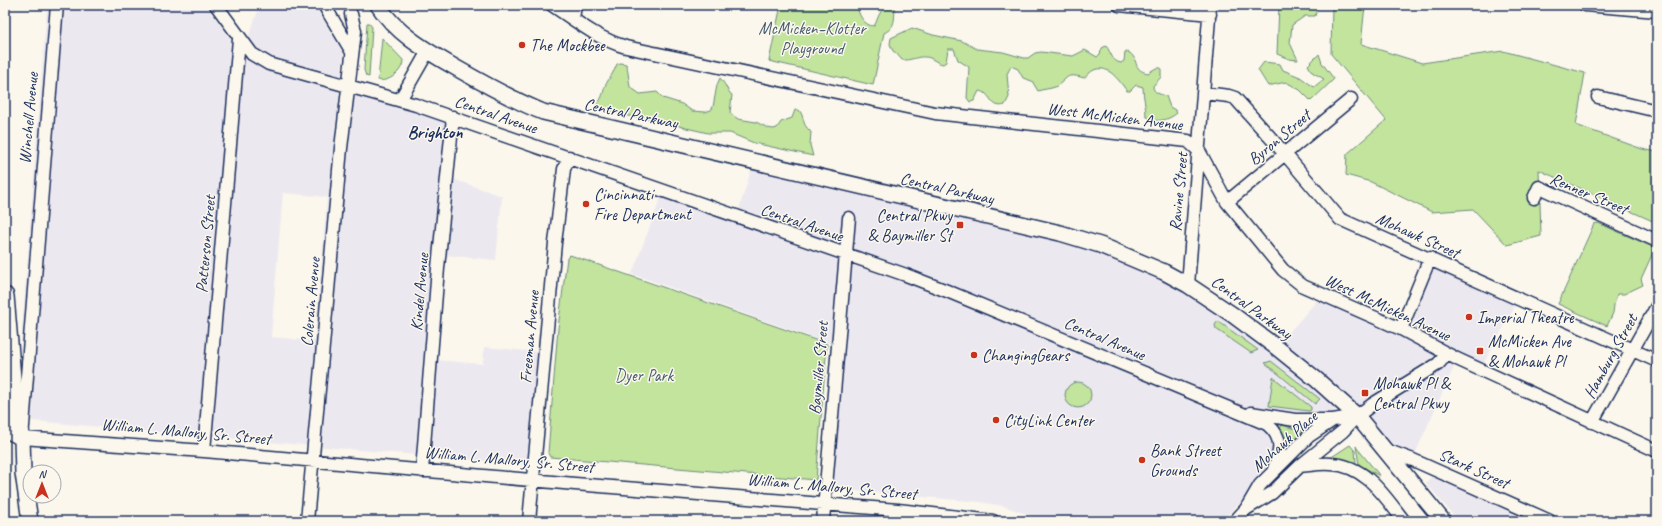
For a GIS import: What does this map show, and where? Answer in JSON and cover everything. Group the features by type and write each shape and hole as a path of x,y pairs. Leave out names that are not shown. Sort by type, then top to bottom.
{"highway":[{"path":"5,296 15,414 22,438"}],"main road":[{"name":"Central Parkway","path":"378,5 399,30 428,51 500,93 543,112 1060,233 1100,245 1135,258 1164,272 1188,285 1233,315 1276,346 1317,380 1357,416 1443,521"},
{"name":"William L. Mallory, Sr. Street","path":"5,429 22,438"},
{"name":"William L. Mallory, Sr. Street","path":"5,442 22,438"},
{"name":"Winchell Avenue","path":"22,438 23,473 30,521"}],"street":[{"name":"Winchell Avenue","path":"22,438 57,5"},
{"name":"Central Avenue","path":"216,5 239,39 252,54 269,64 400,100 453,117 947,291 1267,424 1278,438 1280,448 1273,472"},
{"path":"324,5 352,52"},
{"name":"West McMicken Avenue","path":"552,5 595,35 609,42 626,47 830,91 935,113 1188,141 1199,151 1227,202 1292,279 1303,286 1401,329 1447,354 1657,451"},
{"path":"573,19 575,5"},
{"path":"1119,5 1210,10"},
{"path":"1586,5 1657,11"},
{"name":"Ravine Street","path":"1188,285 1210,10"},
{"name":"Colerain Avenue","path":"307,521 341,148 355,31 351,14"},
{"name":"Patterson Street","path":"204,451 239,39"},
{"path":"400,100 428,51"},
{"name":"Mohawk Street","path":"1204,93 1235,98 1340,219 1430,258 1657,361"},
{"path":"1598,97 1657,111"},
{"name":"Byron Street","path":"1227,202 1351,99"},
{"name":"Kindel Avenue","path":"422,471 438,268 453,117"},
{"name":"Freeman Avenue","path":"529,521 555,244 564,169 569,157"},
{"name":"Renner Street","path":"1534,198 1539,187 1657,241"},
{"name":"Baymiller Street","path":"823,521 849,218"},
{"path":"1401,329 1430,258"},
{"name":"Hamburg Street","path":"1592,422 1657,306"},
{"name":"Mohawk Place","path":"1246,509 1272,493 1300,466 1343,431 1357,416 1373,404 1438,364 1447,354"},
{"name":"Central Avenue","path":"1236,411 1295,420 1332,420"},
{"name":"Mohawk Place","path":"1235,521 1246,509 1260,485 1309,436 1332,420 1357,416"},
{"name":"William L. Mallory, Sr. Street","path":"22,438 204,451 532,481 898,510 993,521"},
{"name":"Stark Street","path":"1383,449 1413,460 1550,521"},
{"path":"1300,466 1333,464 1357,470 1375,485 1404,521"}],"shaded area":[{"path":"47,5 205,5 243,52 260,5 314,5 344,52 339,91 446,121 441,175 502,196 496,260 444,255 435,360 483,364 484,347 550,353 540,466 22,420 18,383","holes":["283,193 327,197 315,341 271,337"]},
{"path":"753,164 1097,247 1205,299 1340,406 1221,521 1047,521 1003,506 980,502 822,488 834,345 632,274 661,197 735,222"},
{"path":"1430,258 1519,299 1480,370 1457,360 1415,454 1383,449 1276,347 1322,295 1401,329"},
{"path":"1435,472 1544,521 1458,521 1426,483"}],"green space":[{"name":"McMicken–Klotter Playground","path":"781,5 842,5 842,7 845,5 857,5 864,22 874,26 883,9 883,5 895,5 894,21 891,28 884,33 873,85 769,61"},
{"path":"1279,5 1318,5 1315,16 1305,16 1292,25 1290,43 1298,60 1289,59 1277,54"},
{"path":"1332,5 1365,5 1361,44 1422,63 1503,51 1585,73 1576,125 1642,149 1657,152 1657,223 1539,170 1541,236 1507,245 1473,209 1432,212 1371,182 1346,175 1347,154 1386,120 1331,54"},
{"path":"367,23 369,23 372,27 369,77 366,76 364,70"},
{"path":"912,28 933,35 962,41 977,49 1003,52 1024,58 1028,58 1035,53 1041,52 1073,56 1085,50 1097,57 1102,48 1106,46 1113,59 1121,63 1124,61 1125,52 1128,52 1134,57 1137,67 1143,71 1148,73 1156,68 1161,68 1161,77 1153,88 1157,93 1166,96 1170,107 1177,113 1170,118 1162,120 1154,120 1146,116 1143,87 1136,85 1130,91 1127,91 1113,74 1104,69 1093,71 1084,78 1078,76 1067,77 1055,87 1038,91 1032,81 1023,78 1018,69 1011,66 1007,74 1009,97 1005,105 996,105 986,94 979,91 974,101 970,102 967,98 969,67 958,60 954,49 948,49 946,62 943,64 925,57 902,60 893,51 890,44 891,38"},
{"path":"382,38 403,60 401,68 398,72 387,80 378,80"},
{"path":"1319,54 1322,63 1334,79 1311,101 1300,90 1286,82 1268,86 1258,70 1264,62 1280,64 1283,70 1300,77 1314,87 1324,79 1312,72 1308,65"},
{"path":"617,64 626,64 627,66 630,87 640,94 657,92 663,98 682,104 692,111 705,112 711,110 720,78 732,95 730,113 738,119 756,122 773,129 777,128 781,122 792,118 795,110 799,110 805,126 811,132 810,145 813,156 754,143 730,133 708,133 682,127 666,121 621,115 599,107 597,104 602,97 606,84"},
{"path":"1598,223 1655,248 1641,279 1643,285 1624,294 1617,294 1613,313 1607,326 1558,304 1594,224"},
{"name":"Dyer Park","path":"570,255 827,344 816,480 550,457 548,453 558,328 567,258"},
{"path":"1218,321 1258,350 1251,353 1216,329 1215,325"},
{"path":"1271,361 1320,399 1315,404 1265,363"},
{"path":"1273,377 1311,407 1311,410 1269,406"},
{"path":"1078,382 1087,386 1091,395 1087,404 1078,408 1069,404 1065,395 1069,386"},
{"path":"1282,425 1305,432 1285,452 1286,445 1280,428"},
{"path":"1350,445 1355,451 1356,463 1327,460"},
{"path":"1356,446 1357,448 1380,476 1359,465"}],"place":[{"name":"The Mockbee","path":"522,45"},
{"name":"Cincinnati Fire Department","path":"586,204"},
{"name":"Central Pkwy & Baymiller St","path":"960,225"},
{"name":"Imperial Theatre","path":"1469,317"},
{"name":"McMicken Ave & Mohawk Pl","path":"1480,351"},
{"name":"ChangingGears","path":"974,355"},
{"name":"Mohawk Pl & Central Pkwy","path":"1365,393"},
{"name":"CityLink Center","path":"996,420"},
{"name":"Bank Street Grounds","path":"1142,460"}],"district":[{"name":"Brighton","path":"435,132"}]}
